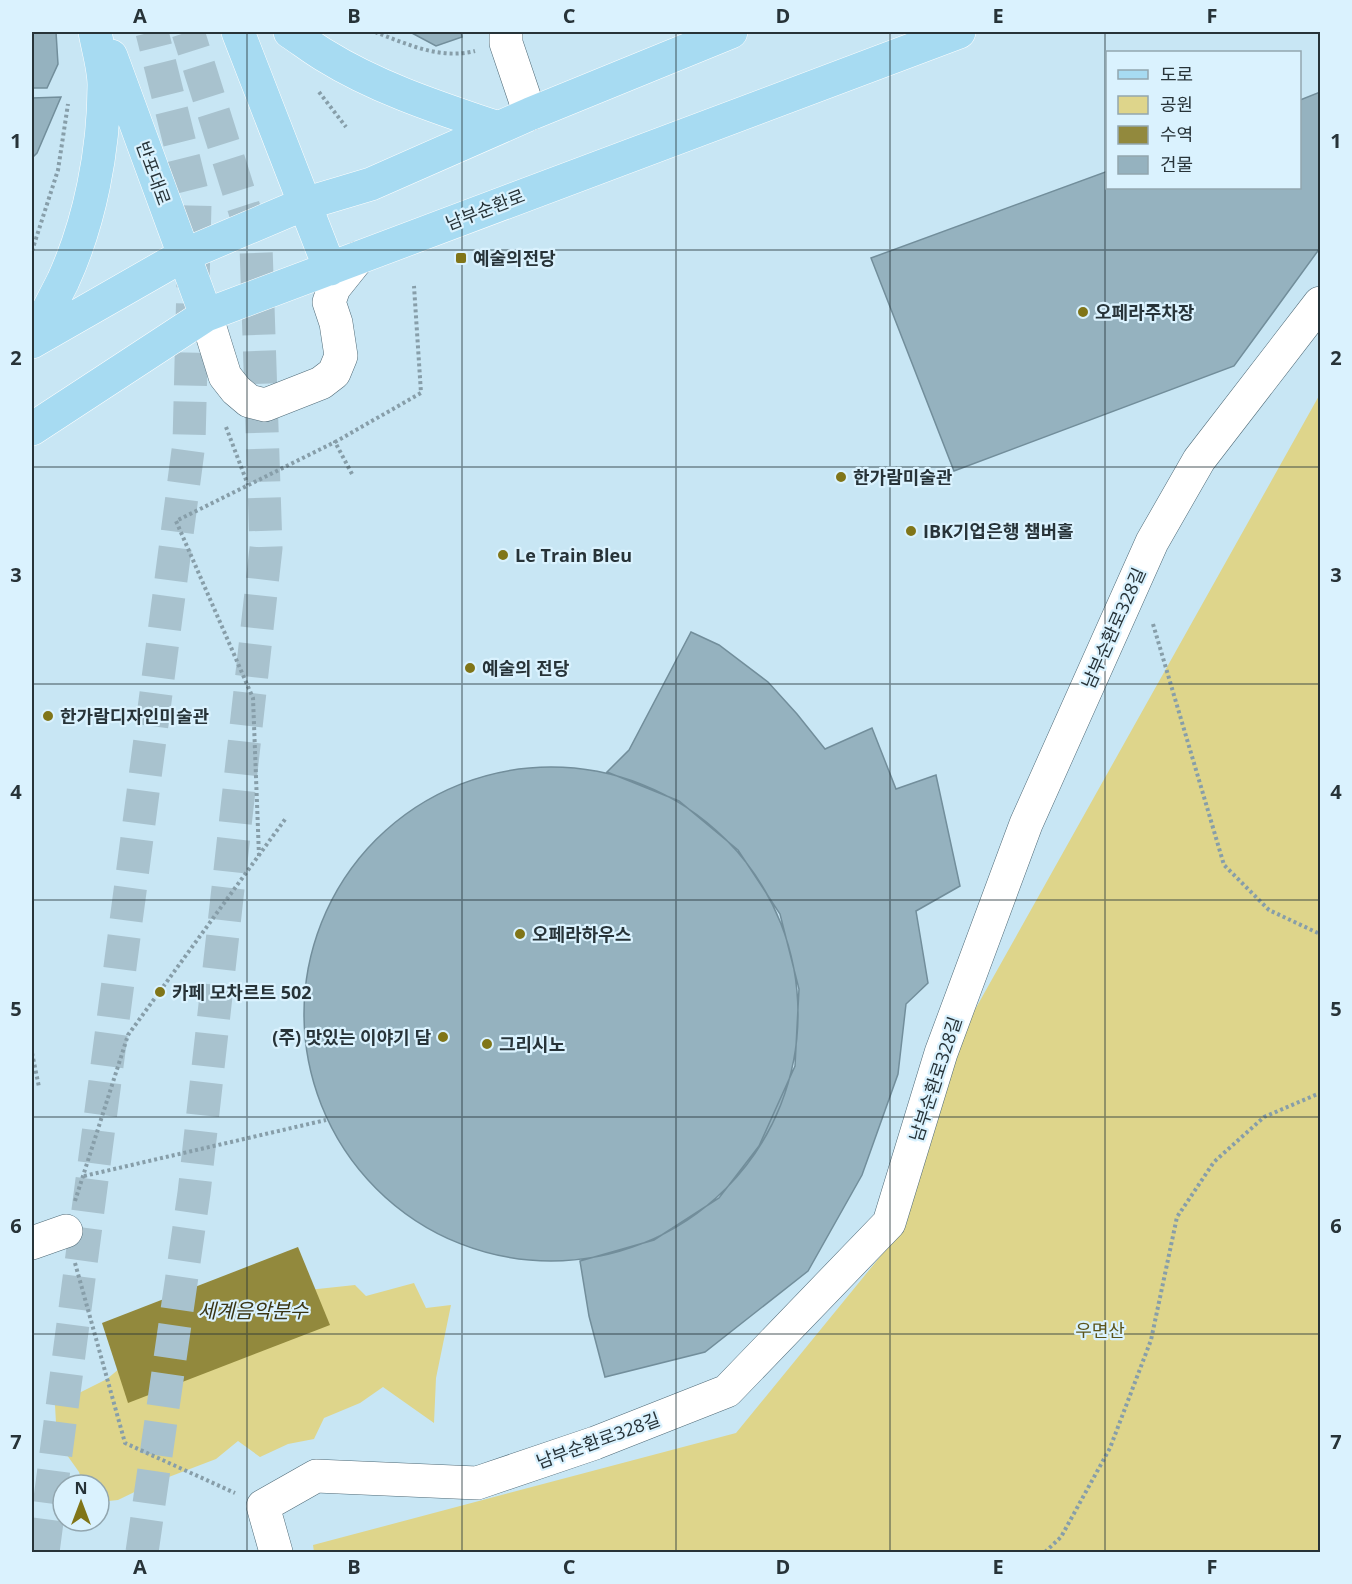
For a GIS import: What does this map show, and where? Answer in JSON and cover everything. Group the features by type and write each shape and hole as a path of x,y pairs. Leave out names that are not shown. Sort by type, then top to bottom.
{"main road":[{"path":"32,342 63,279 90,202 100,149 104,83 95,32"},
{"name":"반포대로","path":"103,32 206,315"},
{"path":"238,32 304,204 344,263"},
{"path":"290,32 324,56 386,87 440,109 498,128"},
{"path":"32,342 184,255 304,204 371,184 530,114 731,32"},
{"name":"남부순환로","path":"32,429 206,315 959,32"}],"street":[{"path":"506,37 530,114"},
{"path":"206,315 225,376 249,401 265,405 321,383 334,373 341,356 336,323 329,302 344,263"},
{"name":"남부순환로328길","path":"263,1506 316,1476 477,1483 595,1443 728,1391 889,1223 941,1053 1026,824 1152,542 1198,460 1320,303"},
{"path":"32,1243 66,1231"},
{"path":"263,1506 276,1552"}],"path":[{"path":"375,32 425,50 458,55 506,37"},
{"path":"318,91 346,127"},
{"path":"32,247 58,170"},
{"path":"259,856 253,698 176,521 335,442 421,393 414,286"},
{"path":"225,424 248,485"},
{"path":"335,442 352,474"},
{"path":"1135,579 1150,616 1224,865 1269,909 1320,934"},
{"path":"263,1506 125,1443 66,1231 128,1035 286,819"},
{"path":"32,1053 39,1087"},
{"path":"1045,1552 1061,1537 1110,1448 1152,1340 1177,1217 1214,1162 1264,1117 1320,1093"},
{"path":"83,1176 326,1120"}],"green space":[{"name":"우면산","path":"1320,394 1320,1552 314,1552 313,1545 736,1433 906,1225 949,1056"},
{"path":"414,1283 426,1308 451,1305 436,1378 434,1423 383,1387 360,1403 324,1418 314,1439 288,1444 260,1457 238,1441 216,1459 153,1483 118,1500 111,1501 111,1473 79,1473 57,1441 55,1405 107,1379 132,1358 280,1293 355,1285 366,1296"}],"water":[{"name":"세계음악분수","path":"298,1247 330,1325 128,1403 102,1323"}],"building":[{"path":"32,32 56,32 58,64 47,88 32,88"},
{"path":"410,32 461,32 462,37 436,46"},
{"name":"오페라주차장","path":"1320,92 1320,248 1234,366 954,471 871,258 1106,172 1106,189 1301,189 1301,100"},
{"path":"61,97 37,153 32,158 32,98"},
{"path":"691,632 719,645 768,682 825,749 872,728 896,789 936,775 960,886 916,911 928,983 906,1004 898,1074 862,1175 808,1271 705,1352 605,1377 589,1316 580,1261 654,1240 719,1198 759,1146 795,1066 799,989 780,914 738,850 679,801 607,772 629,750"},
{"name":"오페라하우스","path":"551,767 599,772 645,786 688,809 726,839 756,877 779,920 793,966 798,1014 793,1062 779,1108 756,1151 726,1189 688,1219 645,1242 599,1256 551,1261 503,1256 457,1242 414,1219 376,1189 346,1151 323,1108 309,1062 304,1014 309,966 323,920 346,877 376,839 414,809 457,786 503,772"}],"tunnel":[{"path":"43,1552 189,443 195,204 152,32"},
{"path":"142,1552 194,1193 266,548 256,246 188,32"}],"place":[{"name":"예술의전당","path":"461,258"},
{"name":"오페라주차장","path":"1083,312"},
{"name":"한가람미술관","path":"841,477"},
{"name":"IBK기업은행 챔버홀","path":"911,531"},
{"name":"Le Train Bleu","path":"503,555"},
{"name":"예술의 전당","path":"470,668"},
{"name":"한가람디자인미술관","path":"48,716"},
{"name":"오페라하우스","path":"520,934"},
{"name":"카페 모차르트 502","path":"160,992"},
{"name":"(주) 맛있는 이야기 담","path":"443,1037"},
{"name":"그리시노","path":"487,1044"}]}
